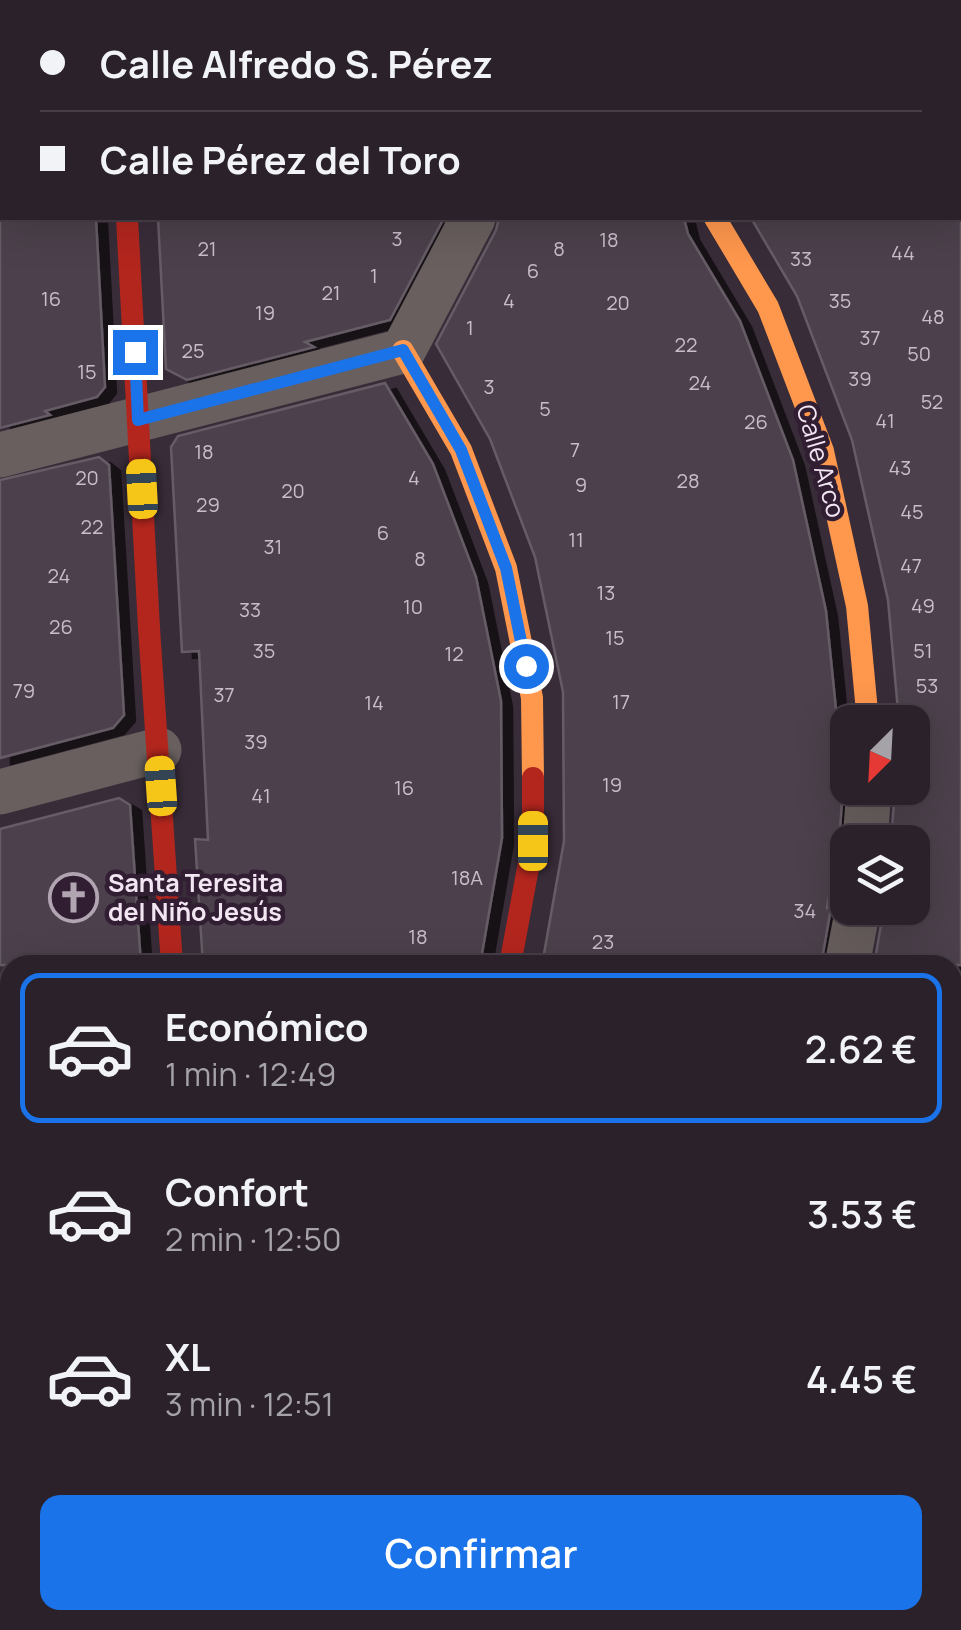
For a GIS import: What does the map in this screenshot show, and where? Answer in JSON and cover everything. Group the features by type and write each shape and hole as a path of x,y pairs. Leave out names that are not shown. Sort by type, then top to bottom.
{"street":[{"path":"127,220 171,955"},
{"path":"0,455 403,350 473,220"},
{"name":"Calle Arco","path":"716,220 768,308 823,450 857,606 866,705"},
{"path":"403,350 461,450 506,568 532,698 533,841 512,955"},
{"path":"0,792 159,750"},
{"path":"849,955 855,925"}],"building":[{"path":"0,220 96,220 105,387 97,397 0,428"},
{"path":"158,220 443,220 390,320 305,342 314,347 187,380 166,369"},
{"path":"498,220 684,220 688,234 740,321 793,460 826,611 836,705 830,705 830,805 842,805 840,825 830,825 830,914 823,955 544,955 564,841 563,692 535,557 490,439 436,344"},
{"path":"752,220 961,220 961,955 876,955 881,925 930,925 930,825 892,825 894,805 930,805 930,705 897,705 888,600 852,440 797,296"},
{"path":"385,383 433,464 476,577 501,701 502,838 482,955 202,955 195,839 208,840 199,651 182,652 171,447 178,436"},
{"path":"99,457 109,465 124,715 113,728 0,758 0,480"},
{"name":"Santa Teresita del Niño Jesús","path":"119,798 130,805 140,955 0,955 0,829"}],"traffic: slow":[{"path":"716,220 768,307 823,451 857,606 866,705"},
{"path":"403,351 461,450 506,568 532,698 533,778"}],"traffic: jam":[{"path":"127,220 171,955"},
{"path":"512,955 533,841 533,778"}],"place":[{"name":"Santa Teresita del Niño Jesús","path":"73,897"}],"route":[{"path":"135,352 138,420 403,350 461,450 506,568 526,666"}]}
